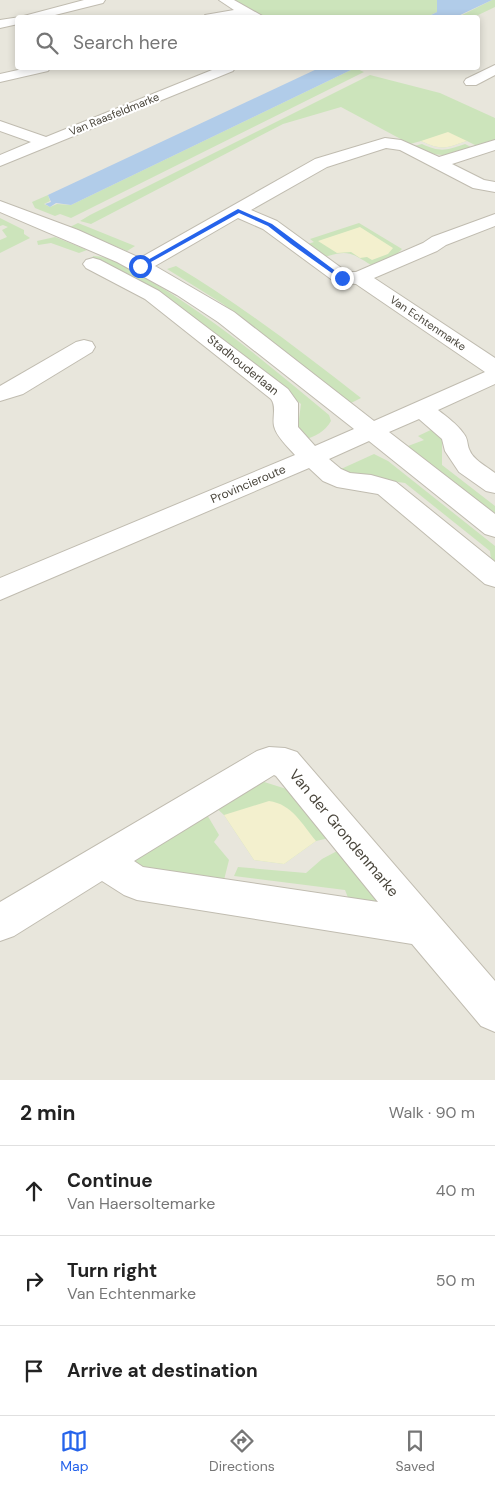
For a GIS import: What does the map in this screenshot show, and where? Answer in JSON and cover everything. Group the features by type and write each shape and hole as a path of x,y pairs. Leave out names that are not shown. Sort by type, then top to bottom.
{"street":[{"path":"39,15 99,0"},
{"path":"225,0 254,15"},
{"path":"225,15 246,11"},
{"path":"0,24 15,21"},
{"path":"471,82 495,69"},
{"path":"0,78 34,70"},
{"name":"Van Raasfeldmarke","path":"0,161 223,70"},
{"path":"0,126 46,142"},
{"path":"140,266 321,163 385,143 395,143 406,147 479,184 495,187"},
{"path":"438,163 495,145"},
{"path":"0,206 101,247 140,266 182,289 226,317 495,528"},
{"name":"Van Echtenmarke","path":"238,211 270,225 342,278 360,278 495,368"},
{"path":"360,278 369,272 430,248 438,241 495,220"},
{"name":"Stadhouderlaan","path":"101,247 73,254 152,294 280,394 286,403 286,427 294,439 332,475 346,481 370,483 387,488 495,577"},
{"path":"5,388 84,347"},
{"name":"Provincieroute","path":"0,590 312,457 495,376"},
{"path":"420,409 445,427 454,437 457,451 468,466 495,486"},
{"name":"Van der Grondenmarke","path":"0,922 268,761 285,762 495,1012"},
{"path":"102,862 137,883 422,927"}],"shaded area":[{"path":"0,0 495,0 495,1080 0,1080"}],"green space":[{"path":"231,0 437,0 437,12 431,15 259,15"},
{"path":"495,0 495,7 478,15 462,15"},
{"path":"351,70 364,72 71,218 60,214 55,216 35,208 32,202 48,195 50,201 44,204 50,207 57,204 71,205"},
{"path":"370,75 440,93 495,118 495,141 477,146 467,141 444,147 434,146 421,141 410,144 341,107 283,124 91,224 80,221 90,215"},
{"path":"422,144 439,150 465,144 473,148 444,155 431,153 414,146"},
{"path":"0,218 24,230 24,234 30,238 0,253 0,240 7,237 2,230 8,227 0,226"},
{"path":"78,223 135,246 127,251 70,227"},
{"path":"359,223 402,249 395,256 371,265 348,253 321,258 308,244 314,242 310,239"},
{"path":"55,237 87,250 79,253 51,243 38,245 37,241"},
{"path":"93,256 106,258 125,266 167,291 215,324 329,415 331,421 329,425 319,433 304,440 297,434 301,404 250,360 184,310 92,259"},
{"path":"176,266 247,313 361,398 351,403 223,304 167,269"},
{"path":"437,427 445,437 442,441 442,465 495,506 495,514 408,446 424,440 418,436"},
{"path":"374,454 388,461 495,546 495,561 491,560 490,551 405,483 345,474 341,469"},
{"path":"258,780 299,793 329,838 316,841 284,864 254,860 224,815 213,805"},
{"path":"203,808 219,835 214,842 229,860 224,880 133,868 129,864"},
{"path":"341,849 390,908 351,905 345,890 234,876 238,867 306,873 322,859"}],"sand":[{"path":"448,132 467,141 439,147 421,141"},
{"path":"360,227 393,248 388,254 372,260 367,257 360,258 351,252 337,253 318,241"},
{"path":"269,801 290,810 316,841 284,864 254,860 224,815"}],"water":[{"path":"437,0 492,0 460,15 431,15 437,12"},
{"path":"315,70 351,70 71,205 56,203 50,207 45,204 51,202 48,195"}],"route":[{"path":"140,266 238,211 270,225 342,278"}]}
